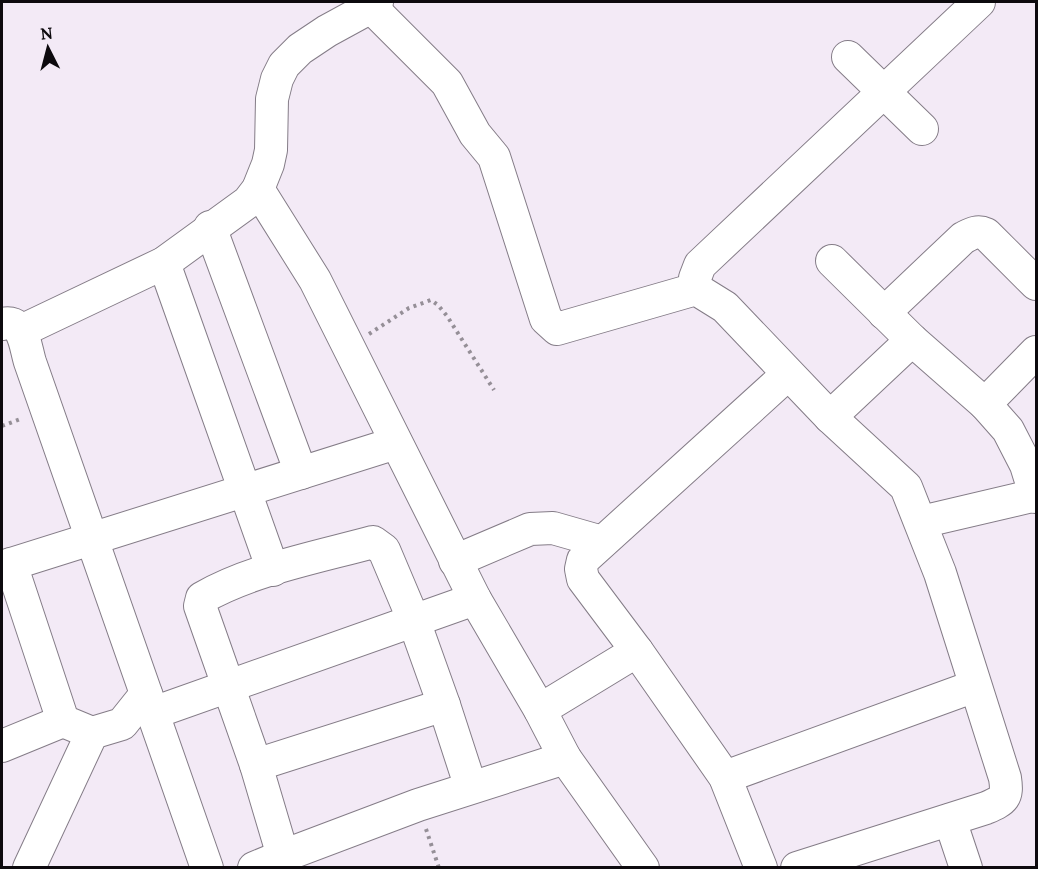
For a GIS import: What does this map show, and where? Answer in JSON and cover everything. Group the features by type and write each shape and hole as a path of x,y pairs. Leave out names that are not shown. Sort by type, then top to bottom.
{"street":[{"path":"696,290 695,278 700,265 979,2"},
{"path":"207,867 30,362 11,327 164,262 248,202 258,189 271,150 272,99 277,79 284,65 300,49 374,4 447,83 475,134 494,157 546,319 557,329 696,290 725,308 830,417 906,487 940,573 1005,778 1005,796 1000,802 986,808 797,867"},
{"path":"848,57 922,129"},
{"path":"258,189 315,280 475,599 540,710 565,758 643,867"},
{"path":"210,227 301,473"},
{"path":"884,312 963,238 972,233 986,234 1036,284"},
{"path":"832,261 912,340 985,404 1008,430 1026,465 1036,496 921,522"},
{"path":"164,262 273,570"},
{"path":"830,417 912,340"},
{"path":"985,404 1036,352"},
{"path":"761,867 725,777 638,651 583,579 581,569 583,560 602,542 788,374"},
{"path":"396,443 6,566 63,721 92,734 122,724 149,704 227,687 475,599"},
{"path":"456,561 530,529 553,528 602,542"},
{"path":"283,856 256,765 200,606 202,598 213,591 273,570 373,542 384,550 414,621 471,788"},
{"path":"540,710 638,651"},
{"path":"725,777 975,686"},
{"path":"256,765 444,705"},
{"path":"2,746 63,721"},
{"path":"29,867 92,734"},
{"path":"254,867 418,805 565,758"},
{"path":"950,819 966,867"}],"path":[{"path":"348,347 409,308 431,300 447,316 494,390"},
{"path":"418,805 439,867"}]}
